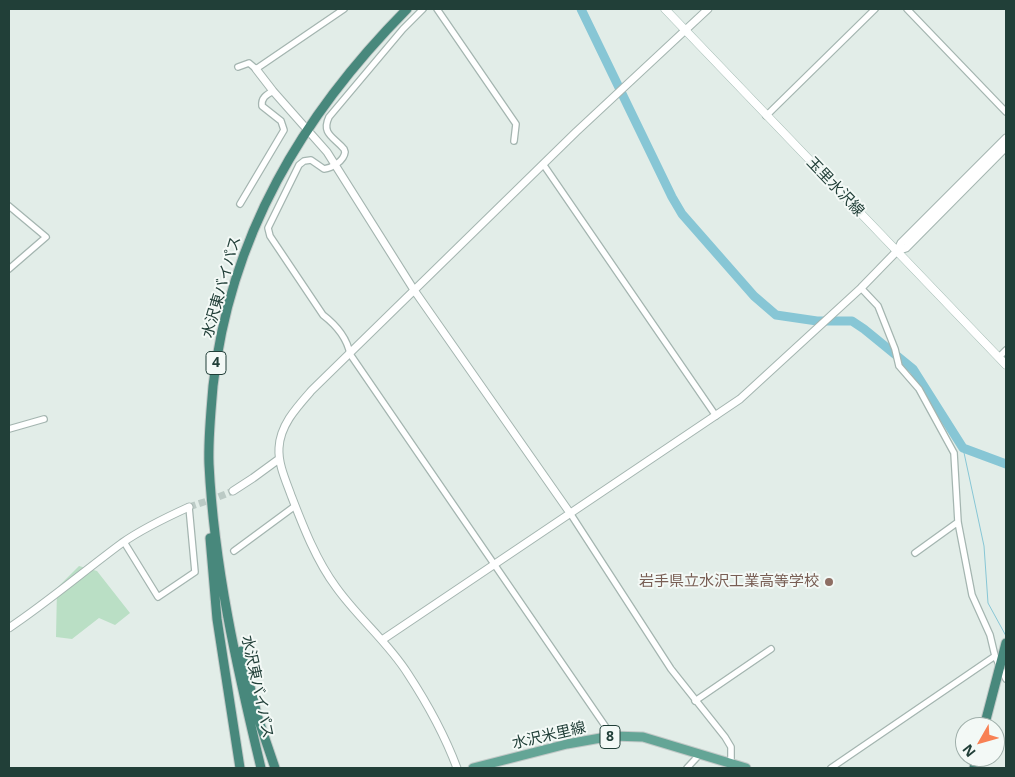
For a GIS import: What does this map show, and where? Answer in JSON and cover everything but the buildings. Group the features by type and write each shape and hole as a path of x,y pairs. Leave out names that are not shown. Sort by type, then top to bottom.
{"highway":[{"name":"水沢東バイパス","path":"261,768 222,584 215,531 209,462 216,363 230,300 250,238 278,178 306,130 364,55 407,9"},
{"path":"209,462 210,531 217,619 240,768"},
{"path":"222,584 258,718 274,768"},
{"path":"987,717 1001,656 1006,643"}],"main road":[{"name":"玉里水沢線","path":"665,9 1006,365"},
{"name":"水沢米里線","path":"474,768 567,744 612,736 643,737 746,768"}],"street":[{"path":"256,69 344,9"},
{"path":"423,9 397,35 329,117 326,124 327,132 345,152 344,158 324,170 310,160 304,161 299,165 268,228 270,236 323,315 334,323 349,344 350,354 612,736"},
{"path":"437,9 516,124 514,141"},
{"path":"457,768 408,673 335,586 319,560 295,506 279,459 281,437 293,412 312,390 543,164 708,9"},
{"path":"766,116 875,9"},
{"path":"907,9 1006,112"},
{"path":"238,67 249,63 256,69 335,164 414,290 570,513 671,669 725,737 731,747 731,763"},
{"path":"240,204 284,130 284,125 281,121 262,106 264,97 273,91"},
{"path":"382,640 740,399 861,288 897,251 901,243 1006,138"},
{"path":"897,251 906,248 1006,147"},
{"path":"543,164 716,416"},
{"path":"9,206 46,237 9,269"},
{"path":"831,768 1001,656 972,595 958,522 954,453 919,389 899,366 895,350 878,306 861,288"},
{"path":"999,357 1006,350"},
{"path":"9,429 44,419"},
{"path":"233,491 279,459"},
{"path":"234,551 295,506"},
{"path":"9,628 124,542 189,507 195,572 158,597 124,542"},
{"path":"915,552 958,522"},
{"path":"695,701 771,649"},
{"path":"1000,665 1006,679"},
{"path":"687,768 700,754"}],"green space":[{"path":"79,566 97,571 130,613 115,625 99,618 72,639 56,637 57,588"}],"waterway":[{"path":"581,9 682,214 754,296 776,315 817,321 852,321 913,369 963,448 1006,464"},
{"path":"963,448 984,546 988,603 1006,636"}],"tunnel":[{"path":"189,507 233,491"}],"place":[{"name":"岩手県立水沢工業高等学校","path":"829,582"}]}
